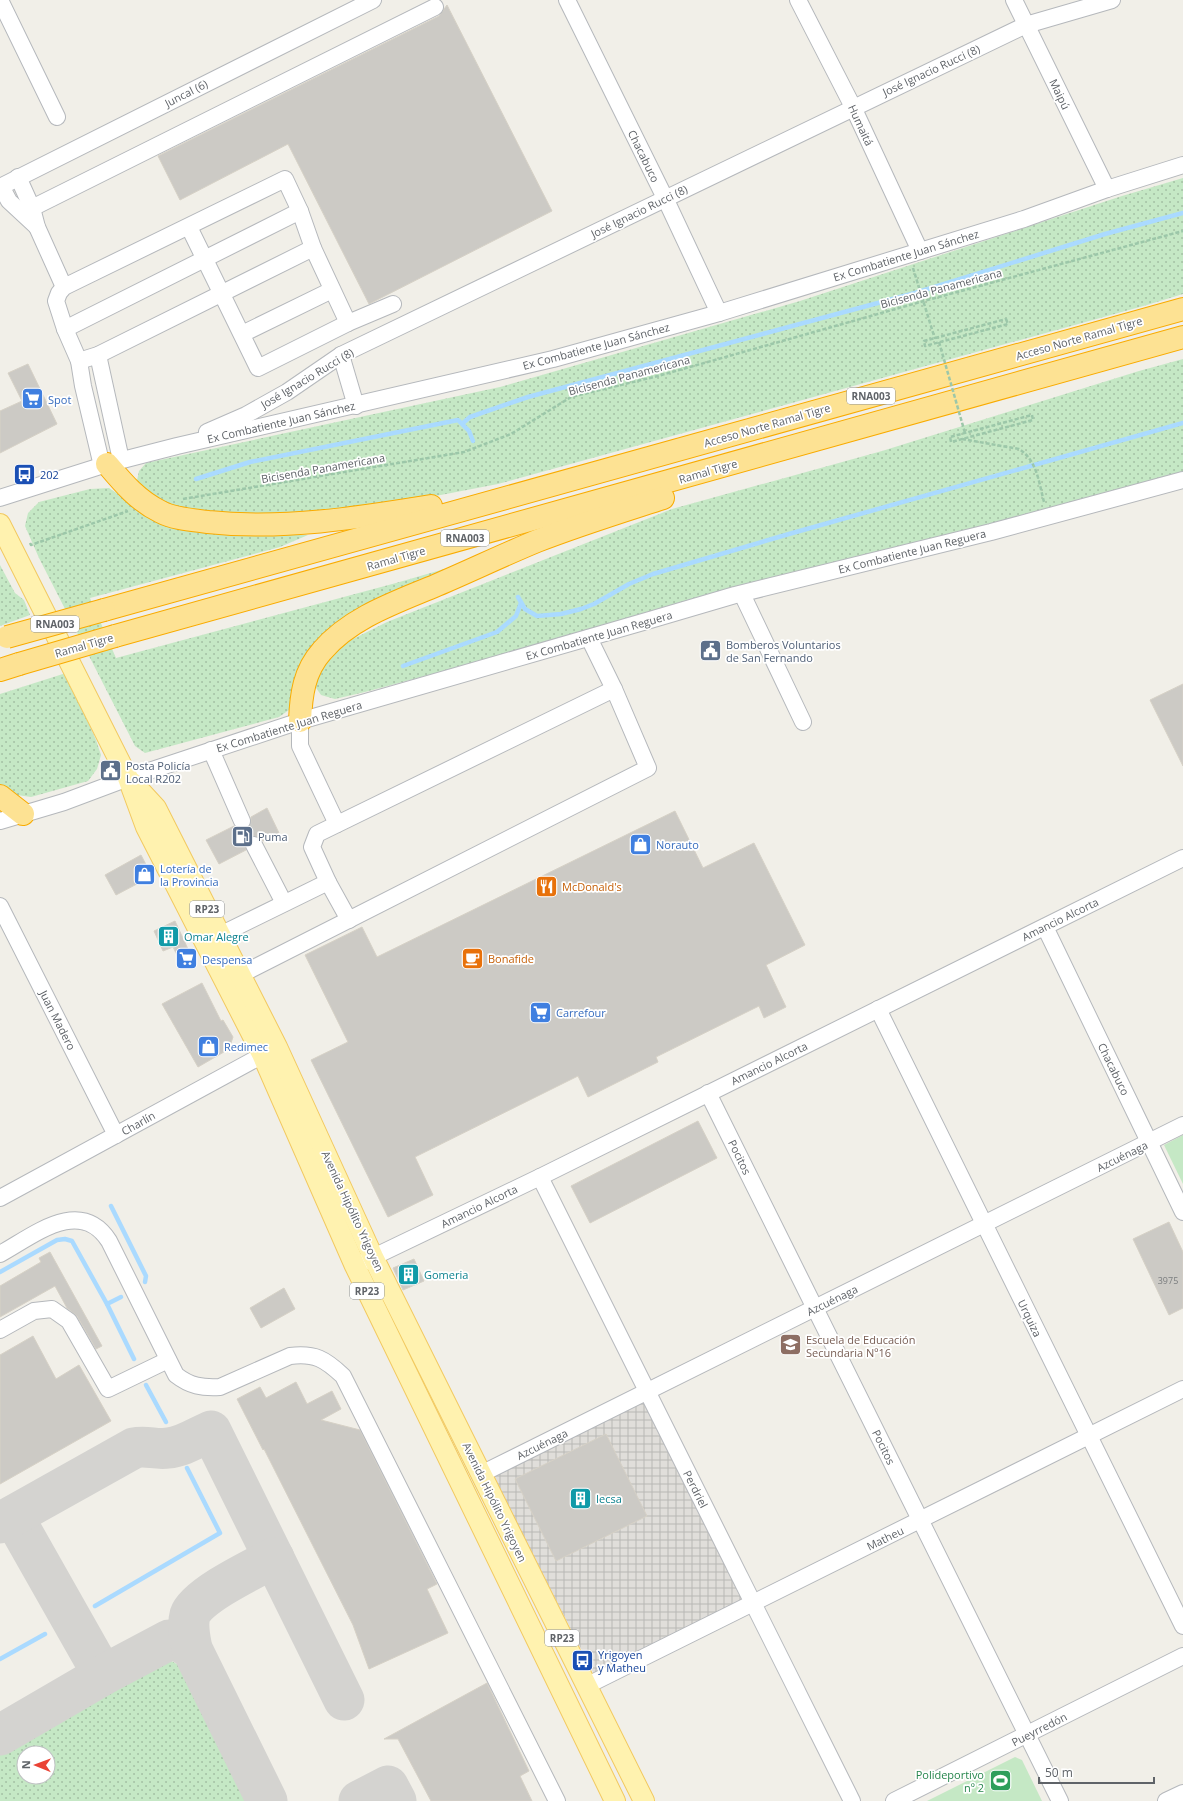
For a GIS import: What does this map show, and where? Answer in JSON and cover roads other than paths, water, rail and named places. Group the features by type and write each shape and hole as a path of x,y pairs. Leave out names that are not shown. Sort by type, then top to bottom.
{"highway":[{"name":"Acceso Norte Ramal Tigre","path":"558,484 1183,309"},
{"name":"RNA003","path":"815,441 1183,337"},
{"path":"300,721 301,697 305,678 313,663 334,638 347,628 370,615 536,541 724,478 815,441"},
{"name":"Ramal Tigre","path":"9,667 815,441"},
{"path":"110,464 130,491 147,505 163,513 215,522 260,525 344,520 441,505 558,484"},
{"name":"RNA003","path":"3,638 558,484"},
{"path":"0,796 23,814"}],"main road":[{"name":"Avenida Hipólito Yrigoyen","path":"0,524 128,778 146,827 270,1051 644,1801"},
{"name":"Avenida Hipólito Yrigoyen","path":"128,778 156,808 240,975 355,1266 615,1801"},
{"path":"531,1630 553,1619"}],"street":[{"name":"Juncal (6)","path":"0,186 373,0"},
{"name":"Chacabuco","path":"567,0 665,198 719,313"},
{"name":"Humaitá","path":"798,0 853,107 920,251"},
{"name":"Maipú","path":"1014,0 1107,189"},
{"name":"José Ignacio Rucci (8)","path":"177,446 246,414 280,396 341,355 853,107 1026,25 1112,0"},
{"path":"32,208 436,7"},
{"path":"2,10 57,117"},
{"name":"Ex Combatiente Juan Sánchez","path":"0,498 110,464 177,446 356,406 553,359 719,313 1024,219 1107,189 1183,165"},
{"path":"18,178 32,208 37,227 64,287"},
{"path":"110,464 83,386 79,361 65,329 56,301 59,293 64,287 189,227 285,178 300,211 313,248 348,323"},
{"path":"0,186 9,201 37,227"},
{"path":"65,329 300,211"},
{"path":"189,227 258,368 348,323 393,304"},
{"path":"79,361 98,355 313,248"},
{"path":"242,334 332,290"},
{"path":"98,355 110,464"},
{"path":"341,355 356,406"},
{"name":"Ex Combatiente Juan Reguera","path":"0,821 64,802 128,778 300,721 742,594 1049,516 1183,480"},
{"path":"742,594 803,722"},
{"path":"240,975 648,768 614,689 589,638"},
{"path":"349,920 328,882 312,847 317,834 614,689"},
{"path":"300,721 300,746 337,824"},
{"path":"211,750 242,821"},
{"path":"254,845 284,903"},
{"name":"Amancio Alcorta","path":"355,1266 540,1177 1183,858"},
{"path":"220,935 328,882"},
{"name":"Juan Madero","path":"0,906 116,1135"},
{"name":"Chacabuco","path":"1045,927 1183,1212"},
{"name":"Urquiza","path":"878,1009 1183,1626"},
{"name":"Charlín","path":"0,1198 270,1051"},
{"name":"Pocitos","path":"708,1093 1060,1801"},
{"name":"Azcuénaga","path":"481,1474 1183,1126"},
{"name":"Perdriel","path":"540,1177 852,1801"},
{"path":"0,1254 60,1222 72,1219 85,1221 98,1228 108,1241 176,1375 185,1382 207,1388 220,1387 290,1356 302,1355 314,1356 324,1360 343,1376 557,1801"},
{"path":"0,1330 34,1311 52,1309 69,1321 108,1389 168,1360"},
{"name":"Matheu","path":"586,1686 1183,1389"},
{"name":"Pueyrredón","path":"894,1801 1183,1656"},
{"path":"1166,1801 1183,1793"}],"waterway":[{"path":"463,423 470,417 528,397 915,293 1105,234 1183,213"},
{"path":"196,479 250,462 458,420 469,431 473,441"},
{"path":"518,597 525,609 537,616 561,614 581,609 594,604 629,584 653,574 789,534 1183,423"},
{"path":"403,666 497,632 516,616 521,603"},
{"path":"111,1206 146,1276 145,1282"},
{"path":"0,1272 57,1240 65,1239 72,1241 107,1304 134,1359"},
{"path":"107,1304 121,1297"},
{"path":"146,1385 166,1422"},
{"path":"95,1606 220,1533 187,1468"},
{"path":"0,1659 45,1634"}],"tunnel":[{"path":"242,821 254,845"}],"place":[{"name":"Spot","path":"33,399"},
{"name":"202","path":"24,474"},
{"name":"Bomberos Voluntarios de San Fernando","path":"710,650"},
{"name":"Posta Policía Local R202","path":"110,771"},
{"name":"Puma","path":"243,836"},
{"name":"Norauto","path":"640,844"},
{"name":"Lotería de la Provincia","path":"145,874"},
{"name":"McDonald's","path":"547,886"},
{"name":"Omar Alegre","path":"169,936"},
{"name":"Bonafide","path":"472,958"},
{"name":"Despensa","path":"187,959"},
{"name":"Carrefour","path":"540,1012"},
{"name":"Redimec","path":"208,1046"},
{"name":"Gomeria","path":"408,1274"},
{"name":"Escuela de Educación Secundaria Nº16","path":"791,1345"},
{"name":"Iecsa","path":"581,1498"},
{"name":"Yrigoyen y Matheu","path":"582,1660"},
{"name":"Polideportivo nº 2","path":"1000,1780"}]}
